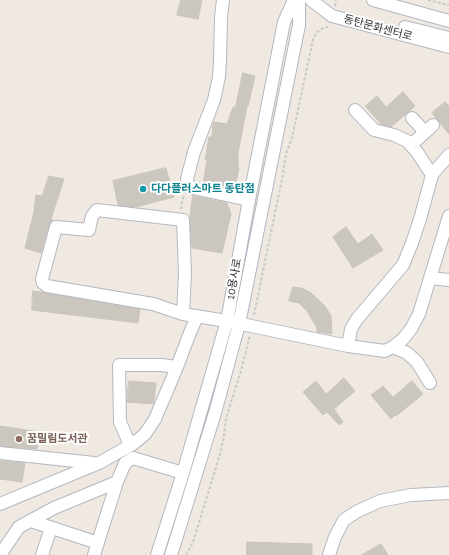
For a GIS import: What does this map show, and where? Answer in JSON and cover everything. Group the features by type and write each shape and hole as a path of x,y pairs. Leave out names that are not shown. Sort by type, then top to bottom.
{"street":[{"path":"223,0 219,77 214,100 194,152 187,179 188,187 249,200"},
{"name":"10용사로","path":"157,555 233,323 249,200 284,22 294,0"},
{"name":"10용사로","path":"171,555 215,414 233,323 299,25 299,0"},
{"name":"동탄문화센터로","path":"311,0 332,16 449,47"},
{"path":"316,0 334,9 449,38"},
{"path":"372,0 449,21"},
{"path":"354,110 374,130 394,135 407,141 417,152 432,176"},
{"path":"411,145 429,128 412,118"},
{"path":"348,346 351,329 357,319 403,265 420,219 432,176 449,155"},
{"path":"183,314 185,274 183,220 96,210 92,216 89,230 56,227 42,279 43,283 47,286 153,304 183,314 348,346 385,351 403,339 411,329 419,314 430,278 440,230 449,216"},
{"path":"430,278 449,280"},
{"path":"0,504 99,463 130,446 145,434 154,419 177,367 197,316"},
{"path":"393,347 407,353 417,362 430,383"},
{"path":"130,446 120,422 119,366 161,365 177,367"},
{"path":"0,453 99,463"},
{"path":"94,555 124,463 133,458 183,473"},
{"path":"0,555 19,527 54,508 117,482"},
{"path":"330,555 335,537 344,520 356,512 380,501 411,495 449,492"},
{"path":"31,521 98,543"},
{"path":"42,555 51,528"}],"path":[{"path":"428,0 449,6"},
{"path":"186,555 193,542 222,451 226,418 241,371 252,327 286,154 292,138 313,40 316,33 329,26"},
{"path":"179,220 182,201 188,187"}],"building":[{"path":"181,0 202,0 198,19 177,15"},
{"path":"243,73 255,76 247,106 238,153 239,168 236,182 230,188 203,183 207,160 205,160 209,137 212,137 213,123 227,124 233,107 235,108"},
{"path":"403,92 415,106 391,127 381,124 365,106 377,96 386,107"},
{"path":"445,102 449,106 449,134 432,113"},
{"name":"다다플러스마트 동탄점","path":"166,168 174,197 136,207 118,205 113,181"},
{"path":"49,176 64,179 51,219 53,220 49,225 41,253 25,248 35,208 36,195 42,196"},
{"path":"193,196 227,203 231,214 222,253 192,248 190,216"},
{"path":"346,227 358,244 372,234 383,250 353,268 333,237"},
{"path":"293,287 301,288 310,292 325,306 331,316 332,334 317,332 317,328 307,311 299,303 289,301"},
{"path":"33,291 140,309 138,323 32,310"},
{"path":"344,378 355,391 334,409 343,422 339,425 327,412 323,415 303,392 316,381 326,394"},
{"path":"129,381 156,383 153,404 127,402"},
{"path":"412,381 423,394 391,419 371,395 383,386 393,397"},
{"name":"꿈밀림도서관","path":"0,426 40,432 37,449 0,446"},
{"path":"0,461 25,463 22,482 0,479"},
{"path":"247,542 312,544 312,555 247,555"},
{"path":"381,544 388,555 362,555"}],"place":[{"name":"다다플러스마트 동탄점","path":"143,189"},
{"name":"꿈밀림도서관","path":"19,439"}]}
